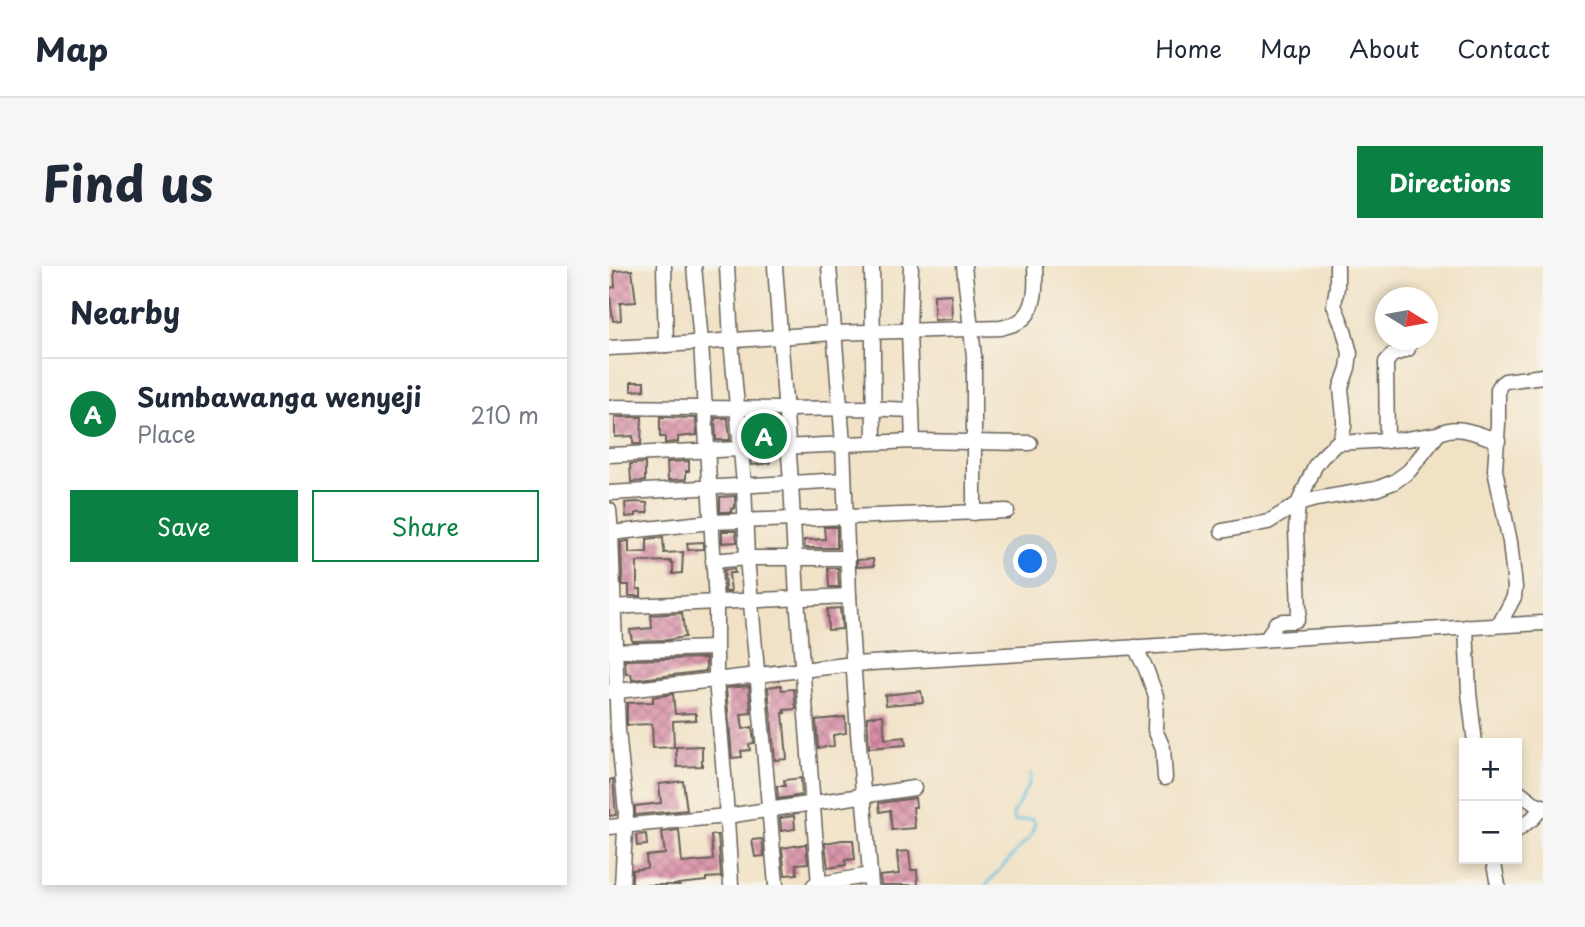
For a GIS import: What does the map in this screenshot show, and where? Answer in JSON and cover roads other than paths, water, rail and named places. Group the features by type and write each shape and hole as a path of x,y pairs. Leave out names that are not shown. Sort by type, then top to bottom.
{"street":[{"path":"664,266 666,345"},
{"path":"694,266 701,342 716,603 716,680 730,885"},
{"path":"727,266 747,558 776,885"},
{"path":"775,266 817,885 871,880 849,596 843,444 829,266"},
{"path":"872,266 874,442"},
{"path":"911,266 909,330 913,441"},
{"path":"964,266 975,381 974,513"},
{"path":"609,348 834,332 1002,328 1020,321 1030,310 1034,295 1035,266"},
{"path":"1267,639 1276,623 1293,621 1299,615 1296,529 1298,504 1315,466 1340,440 1343,427 1341,388 1350,353 1334,305 1337,266"},
{"path":"1387,440 1386,362 1392,355 1405,350"},
{"path":"1499,625 1514,597 1515,587 1507,525 1495,470 1498,389 1501,384 1514,379 1543,376"},
{"path":"609,408 912,410"},
{"path":"1336,443 1438,434 1453,429 1463,429 1497,440"},
{"path":"1222,531 1268,523 1298,504 1376,489 1394,482 1409,471 1438,434"},
{"path":"609,455 874,442 1030,443"},
{"path":"609,493 844,480"},
{"path":"609,510 613,691 626,799 622,885"},
{"path":"610,533 711,522 1007,511"},
{"path":"713,561 747,558 848,558"},
{"path":"611,607 849,596"},
{"path":"613,691 855,664 1543,623"},
{"path":"1465,627 1474,738"},
{"path":"1135,647 1156,696 1155,730 1163,748 1165,778"},
{"path":"612,651 715,648"},
{"path":"609,827 771,811 914,788"},
{"path":"1522,794 1542,808 1522,826"},
{"path":"1494,864 1498,885"}],"waterway":[{"path":"986,885 1032,833 1035,823 1032,819 1013,819 1031,774"}],"place":[{"name":"Sumbawanga wenyeji","path":"764,436"}]}
